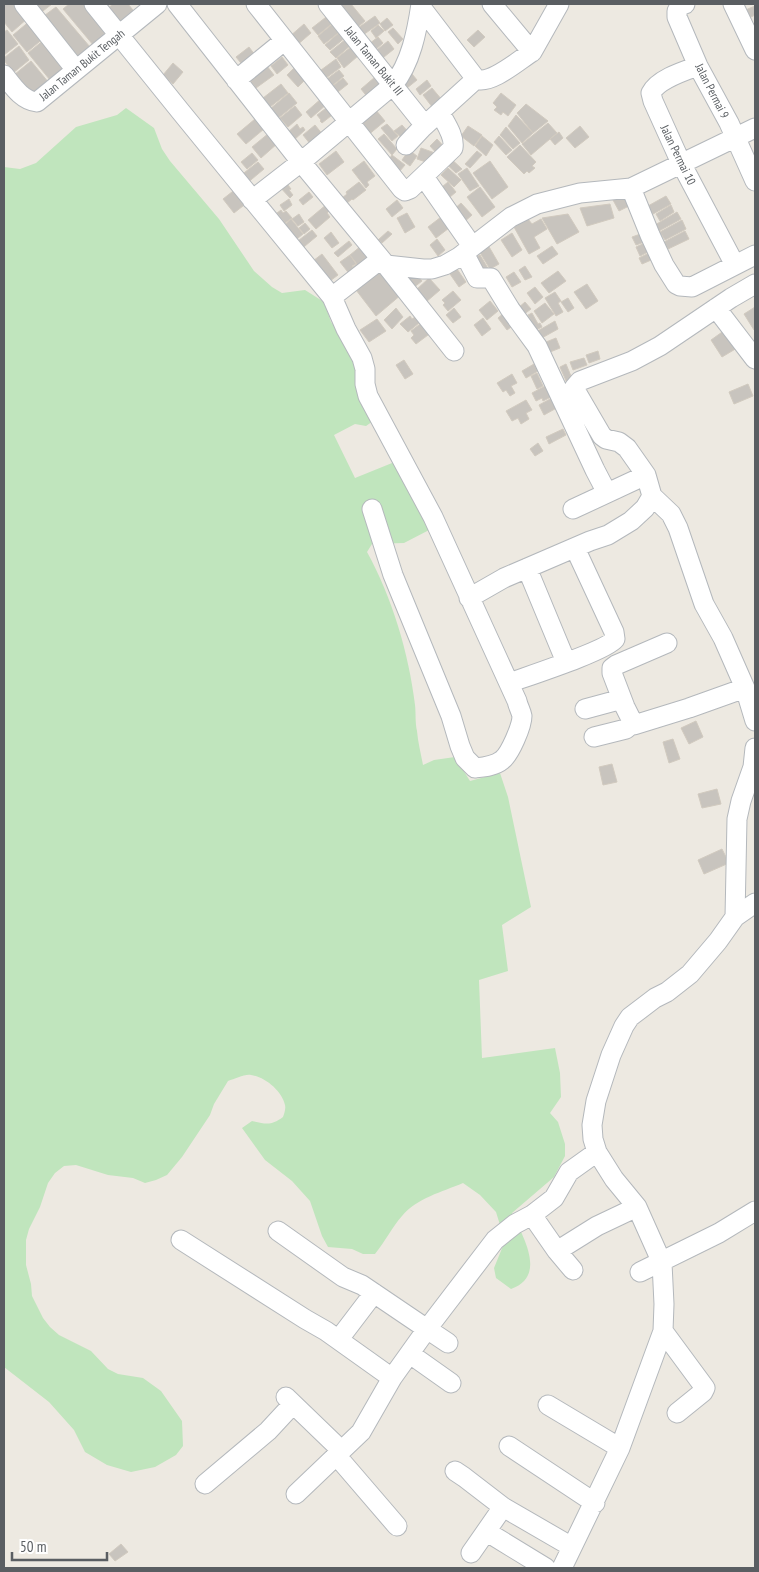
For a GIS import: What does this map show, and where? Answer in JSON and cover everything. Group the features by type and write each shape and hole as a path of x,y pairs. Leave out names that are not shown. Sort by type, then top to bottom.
{"street":[{"path":"24,4 76,70"},
{"path":"94,4 332,297 346,329 362,358 368,396 433,517 509,683 522,716 520,728 501,762 476,768 465,758 393,575 372,509"},
{"name":"Jalan Taman Bukit Tengah","path":"11,97 37,102 157,4"},
{"path":"177,4 301,162 454,351"},
{"path":"256,4 405,191 424,177 452,148 454,142 440,113"},
{"name":"Jalan Taman Bukit III","path":"328,4 419,118"},
{"path":"492,4 532,52"},
{"path":"416,9 476,79 481,80 493,77 532,52 559,4"},
{"name":"Jalan Permai 9","path":"685,4 678,8 676,14 698,66 755,181"},
{"path":"733,4 755,50"},
{"path":"252,200 301,162 393,85 399,78 406,60 416,9"},
{"path":"236,80 284,41"},
{"name":"Jalan Permai 10","path":"698,66 668,78 653,89 651,93 652,101 681,163 734,265"},
{"path":"4,74 11,97"},
{"path":"406,145 476,79"},
{"path":"383,262 404,268 432,269 445,265 511,217 537,204 580,193 631,188 755,128"},
{"path":"424,177 468,250 477,278 491,278 510,309 537,346 607,493"},
{"path":"631,188 664,265 676,284 692,287 755,255"},
{"path":"332,297 383,262"},
{"path":"755,284 654,349 632,361 580,381 574,386 602,436 623,444 646,475 652,496 671,514 678,528 704,604 723,638 745,688 755,721"},
{"path":"716,308 755,359"},
{"path":"573,510 646,475"},
{"path":"469,598 504,578 608,535 631,521 645,508 652,496"},
{"path":"509,683 612,643 615,639 615,635 575,548"},
{"path":"527,568 566,662"},
{"path":"632,724 611,670 612,667 667,643"},
{"path":"594,738 626,729 632,724 637,725 745,688"},
{"path":"585,709 622,699"},
{"path":"735,917 737,819 740,801 753,767 755,748"},
{"path":"562,1568 620,1448 663,1331 662,1263 637,1207 614,1179 597,1152 593,1139 593,1115 596,1101 611,1055 624,1026 638,1010 655,998 668,992 690,974 718,942 735,917 755,903"},
{"path":"296,1494 361,1432 392,1378 495,1240 554,1198 569,1172 597,1152"},
{"path":"557,1251 597,1226 637,1207"},
{"path":"640,1272 662,1263 719,1233 755,1211"},
{"path":"532,1215 557,1251 574,1270"},
{"path":"278,1231 342,1277 362,1285 448,1343"},
{"path":"181,1240 305,1320 326,1331 392,1378"},
{"path":"338,1339 374,1293"},
{"path":"663,1331 705,1388 703,1392 678,1413"},
{"path":"410,1354 451,1383"},
{"path":"205,1484 268,1431 290,1400 339,1452 396,1526"},
{"path":"548,1406 620,1448"},
{"path":"509,1446 595,1503"},
{"path":"454,1471 503,1507 572,1547"},
{"path":"471,1553 503,1507"},
{"path":"492,1535 546,1568"}],"green space":[{"path":"126,108 154,128 162,149 170,161 219,219 254,271 282,293 305,290 324,302 331,322 346,342 376,419 366,426 355,424 334,435 355,478 397,461 433,528 404,543 372,544 367,552 392,607 404,646 412,686 416,728 423,765 434,760 455,757 470,781 500,773 508,797 531,907 502,925 508,971 479,980 482,1058 555,1048 560,1073 561,1097 550,1113 558,1122 565,1144 565,1156 554,1177 512,1213 526,1243 530,1265 528,1275 522,1283 511,1289 496,1278 494,1268 505,1241 496,1212 480,1195 463,1183 430,1196 408,1210 398,1220 375,1254 363,1254 352,1249 328,1247 322,1236 310,1201 292,1181 265,1160 242,1128 252,1121 272,1123 283,1117 285,1105 277,1090 256,1076 245,1075 228,1081 214,1104 210,1115 182,1157 167,1175 145,1183 133,1178 108,1175 76,1165 64,1166 55,1173 48,1183 26,1240 26,1265 32,1296 43,1318 59,1335 91,1351 108,1369 118,1374 143,1378 161,1391 182,1421 183,1446 176,1455 155,1467 131,1472 107,1465 85,1452 74,1430 49,1402 4,1367 4,167 20,169 36,163 76,127 117,115"}],"building":[{"path":"4,4 16,4 28,18 12,32 4,22"},
{"path":"31,4 52,4 39,14"},
{"path":"69,4 91,4 112,30 94,46 63,9"},
{"path":"113,4 128,4 137,15 120,28 106,10"},
{"path":"344,4 351,4 365,21 358,27 340,7"},
{"path":"755,6 755,15 747,19 743,11"},
{"path":"56,7 90,47 76,60 41,18"},
{"path":"330,14 335,21 318,35 312,28"},
{"path":"375,16 380,23 363,35 358,28"},
{"path":"387,18 393,25 385,31 380,24"},
{"path":"31,20 45,37 27,52 13,35"},
{"path":"335,22 342,30 324,44 318,36"},
{"path":"304,24 311,33 296,46 289,37"},
{"path":"378,25 384,31 376,38 371,31"},
{"path":"393,28 403,39 398,44 388,32"},
{"path":"7,30 18,44 4,55 4,32"},
{"path":"478,30 485,37 474,47 467,40"},
{"path":"341,31 346,37 330,50 325,45"},
{"path":"378,37 383,43 373,52 369,44"},
{"path":"45,39 66,65 50,80 28,53"},
{"path":"346,39 351,45 336,58 330,52"},
{"path":"388,41 394,49 379,61 373,53"},
{"path":"19,46 29,60 13,73 4,58"},
{"path":"249,47 258,59 245,68 236,57"},
{"path":"351,47 358,56 344,68 337,58"},
{"path":"282,57 288,65 277,74 271,66"},
{"path":"336,59 341,67 322,81 317,73"},
{"path":"31,61 49,83 33,96 14,75"},
{"path":"173,63 183,72 173,84 163,75"},
{"path":"267,66 274,75 256,88 249,79"},
{"path":"294,68 305,80 298,87 287,75"},
{"path":"407,68 417,80 407,88 400,79"},
{"path":"339,70 344,76 328,89 323,82"},
{"path":"375,77 383,86 369,99 361,89"},
{"path":"343,78 348,84 334,95 329,89"},
{"path":"427,80 431,86 420,95 416,89"},
{"path":"281,84 288,93 270,107 263,98"},
{"path":"432,88 442,100 433,108 423,95"},
{"path":"289,93 297,103 277,119 270,109"},
{"path":"501,93 516,105 508,116 503,112 501,115 494,110 497,107 493,103"},
{"path":"322,98 327,104 311,118 306,112"},
{"path":"526,104 548,121 533,133 517,113"},
{"path":"330,105 336,112 322,123 317,115"},
{"path":"295,106 302,115 288,127 280,118"},
{"path":"375,109 385,121 367,136 356,124"},
{"path":"516,115 533,133 522,143 508,126"},
{"path":"255,119 264,129 246,144 237,134"},
{"path":"548,123 557,133 531,155 522,144"},
{"path":"297,124 300,129 303,127 305,130 294,140 287,133"},
{"path":"387,124 398,136 392,141 381,128"},
{"path":"315,125 323,135 311,145 303,135"},
{"path":"402,125 411,135 404,140 394,131"},
{"path":"468,126 482,135 474,146 461,136"},
{"path":"580,126 589,137 575,148 566,138"},
{"path":"506,127 520,143 513,149 500,135"},
{"path":"559,132 563,138 555,145 550,139"},
{"path":"269,133 278,143 261,158 252,147"},
{"path":"384,134 397,149 392,155 378,139"},
{"path":"482,136 493,145 486,156 475,146"},
{"path":"499,136 512,150 506,155 494,142"},
{"path":"437,139 446,149 439,156 430,146"},
{"path":"520,145 536,162 532,166 535,168 529,173 527,171 524,174 507,157"},
{"path":"421,148 435,153 432,164 417,159"},
{"path":"409,150 417,156 410,166 402,160"},
{"path":"336,151 344,162 327,175 319,164"},
{"path":"477,151 482,155 470,168 465,164"},
{"path":"252,153 258,160 247,169 241,162"},
{"path":"392,155 405,165 399,172 387,162"},
{"path":"447,155 462,169 456,173 442,160"},
{"path":"364,161 375,176 367,182 369,185 366,188 352,170"},
{"path":"490,161 508,187 492,199 473,173"},
{"path":"258,162 264,169 246,184 240,176"},
{"path":"448,168 461,180 454,187 441,175"},
{"path":"467,168 479,186 470,191 458,174"},
{"path":"285,181 293,195 290,198 279,186"},
{"path":"359,182 366,190 347,203 342,198 347,194 346,192"},
{"path":"448,182 456,192 450,197 454,203 449,206 437,191"},
{"path":"480,187 495,207 482,217 467,197"},
{"path":"237,188 248,202 234,213 223,199"},
{"path":"309,192 313,197 303,205 299,200"},
{"path":"627,192 633,204 619,211 613,200"},
{"path":"666,196 671,204 653,214 648,206"},
{"path":"289,199 292,205 284,211 280,205"},
{"path":"397,200 403,208 392,217 386,209"},
{"path":"461,203 472,215 463,223 452,211"},
{"path":"327,204 331,209 327,213 330,217 316,229 308,220"},
{"path":"610,204 614,218 587,226 580,208"},
{"path":"671,205 674,212 660,221 656,214"},
{"path":"281,210 283,213 286,211 292,218 285,223 277,213"},
{"path":"677,212 681,219 659,231 655,225"},
{"path":"407,213 415,227 405,233 397,218"},
{"path":"299,214 304,222 298,226 292,219"},
{"path":"445,214 453,225 436,238 428,227"},
{"path":"568,214 579,232 557,244 542,218"},
{"path":"291,219 303,234 292,243 281,228"},
{"path":"528,219 532,224 541,219 547,229 534,237 540,248 529,254 514,227"},
{"path":"682,220 686,229 665,240 660,232"},
{"path":"305,223 310,229 304,234 299,228"},
{"path":"312,230 317,236 299,251 294,244"},
{"path":"388,231 392,234 382,243 378,240"},
{"path":"685,231 689,239 668,249 664,242"},
{"path":"331,232 339,243 332,248 324,238"},
{"path":"646,232 650,240 636,245 632,237"},
{"path":"512,233 522,250 512,257 501,240"},
{"path":"437,239 445,250 438,256 430,245"},
{"path":"349,241 352,245 338,257 334,253"},
{"path":"649,241 654,249 640,256 636,247"},
{"path":"488,245 499,264 490,269 479,251"},
{"path":"361,246 373,260 358,272 353,267 357,264 350,255"},
{"path":"552,246 558,254 543,264 537,256"},
{"path":"655,250 658,257 642,264 639,258"},
{"path":"322,254 338,275 330,281 309,264"},
{"path":"350,255 356,264 352,266 356,272 351,276 340,262"},
{"path":"480,255 489,270 478,276 469,261"},
{"path":"383,263 402,294 376,316 353,286"},
{"path":"525,266 532,277 525,280 519,270"},
{"path":"457,269 466,282 459,287 450,274"},
{"path":"558,271 566,281 549,293 541,283"},
{"path":"514,272 521,282 512,287 506,277"},
{"path":"415,273 422,281 413,288 403,276"},
{"path":"429,278 440,290 426,302 416,290"},
{"path":"587,284 598,301 586,309 574,292"},
{"path":"535,287 543,297 535,304 527,293"},
{"path":"453,291 461,300 448,311 443,305 445,303 442,300"},
{"path":"555,292 561,301 558,303 563,312 556,316 545,298"},
{"path":"568,298 574,308 568,312 561,302"},
{"path":"490,301 498,311 487,320 479,310"},
{"path":"525,302 531,309 523,315 518,308"},
{"path":"545,303 554,314 542,323 534,311"},
{"path":"755,307 755,329 754,330 744,314"},
{"path":"396,308 403,317 392,329 384,320"},
{"path":"454,308 461,317 453,323 446,315"},
{"path":"504,313 514,325 507,330 498,318"},
{"path":"532,313 538,324 540,323 542,327 536,330 528,315"},
{"path":"410,316 412,319 415,317 419,323 408,332 400,324"},
{"path":"483,318 491,329 482,336 474,325"},
{"path":"377,319 386,331 369,342 360,330"},
{"path":"424,321 432,332 416,344 411,338 414,335 411,331"},
{"path":"555,321 558,329 540,339 536,332"},
{"path":"725,330 737,348 722,357 711,340"},
{"path":"556,338 560,348 545,354 541,344"},
{"path":"598,351 600,359 589,363 586,355"},
{"path":"584,358 587,365 573,370 570,362"},
{"path":"404,360 413,374 405,379 396,365"},
{"path":"534,364 538,371 526,378 522,371"},
{"path":"566,364 573,381 567,383 560,367"},
{"path":"537,373 543,386 537,389 531,376"},
{"path":"512,374 517,383 511,386 515,393 510,396 506,390 503,392 497,383"},
{"path":"748,384 753,396 734,404 729,392"},
{"path":"547,385 553,396 543,401 542,398 536,401 532,393"},
{"path":"552,398 562,405 544,415 539,405"},
{"path":"526,400 532,410 526,413 529,419 521,424 518,418 512,421 506,411"},
{"path":"563,429 566,435 549,444 546,437"},
{"path":"538,443 543,451 535,456 530,449"},
{"path":"696,721 703,737 689,744 681,728"},
{"path":"673,739 680,759 669,763 663,742"},
{"path":"612,764 617,782 603,785 599,767"},
{"path":"717,789 721,804 702,808 698,794"},
{"path":"722,849 729,863 704,874 698,860"},
{"path":"121,1544 128,1552 115,1561 109,1554"}]}
